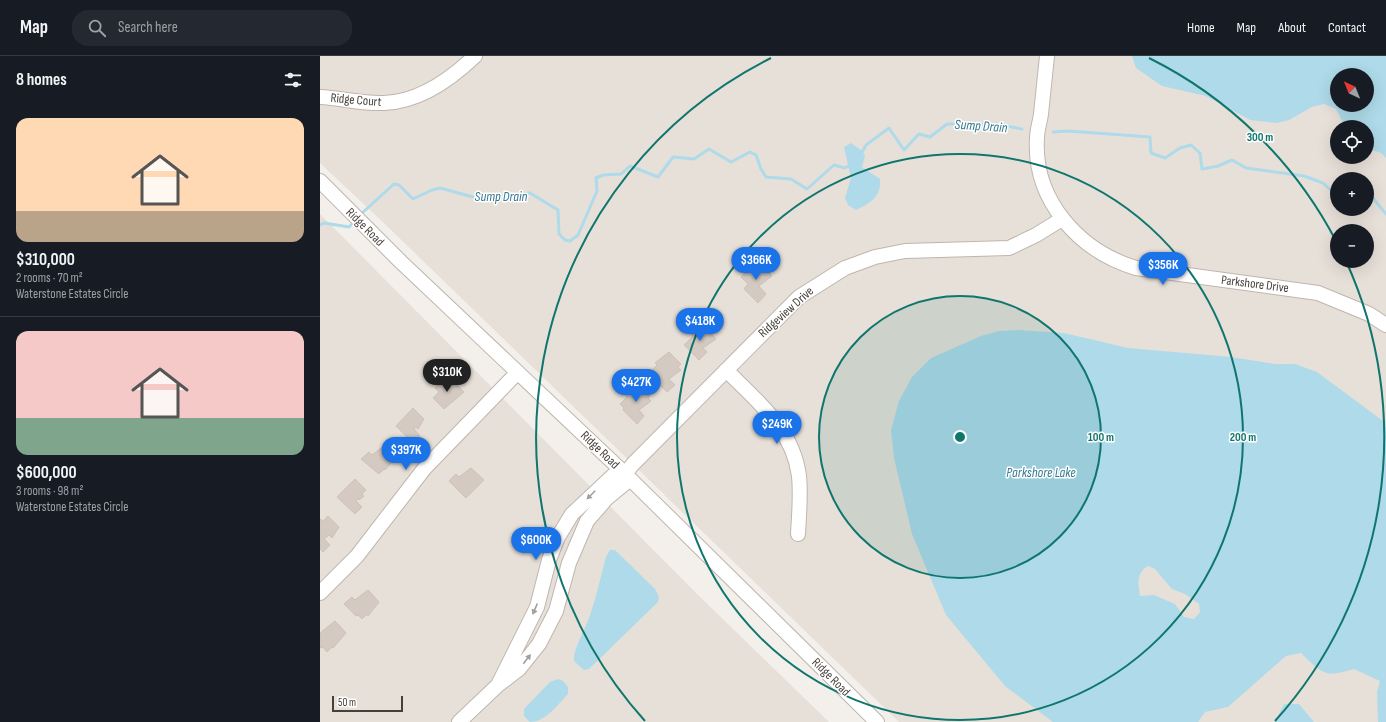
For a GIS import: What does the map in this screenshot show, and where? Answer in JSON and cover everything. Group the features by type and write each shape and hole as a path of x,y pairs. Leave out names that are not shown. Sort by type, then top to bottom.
{"street":[{"name":"Ridge Court","path":"320,97 383,103 403,100 416,96 437,85 475,56"},
{"name":"Parkshore Drive","path":"1046,56 1041,115 1037,138 1038,161 1047,191 1062,219 1088,246 1121,264 1136,268 1318,293 1369,314 1386,325"},
{"name":"Ridge Road","path":"320,181 401,262 625,474 877,722"},
{"name":"Ridgeview Drive","path":"625,474 633,464 799,297 845,268 875,257 905,251 1009,248 1036,235 1062,219"},
{"path":"726,370 771,414 781,426 794,452 799,476 798,534"},
{"path":"320,593 357,556 424,469 517,373"},
{"path":"498,685 534,613 543,589 549,560 558,537 572,514 625,474"},
{"path":"459,722 498,685 519,669 539,644 550,626 561,596 569,563 587,521 625,474"},
{"path":"543,589 561,596"}],"shaded area":[{"path":"320,56 1386,56 1386,722 899,722 320,163"},
{"path":"320,214 698,595 829,722 320,722"}],"water":[{"path":"1132,56 1386,56 1386,158 1381,153 1374,150 1374,120 1342,120 1338,112 1374,112 1374,68 1330,68 1330,106 1324,104 1312,107 1289,120 1276,123 1250,120 1206,96 1162,86 1136,68"},
{"path":"851,143 862,151 865,156 862,167 880,179 879,190 874,199 856,210 848,205 845,198 851,178 844,147"},
{"name":"Parkshore Lake","path":"1017,330 1064,333 1128,348 1231,357 1275,364 1295,364 1317,372 1383,421 1386,428 1386,722 1378,722 1377,692 1380,681 1354,669 1336,673 1324,672 1314,666 1301,653 1286,656 1228,707 1205,712 1198,722 1053,722 1005,686 946,615 912,534 894,458 891,430 899,401 912,377 931,358 981,336 999,331","holes":["1148,566 1155,569 1172,589 1185,594 1199,604 1200,612 1194,619 1184,617 1175,604 1154,595 1140,596 1138,583 1141,572"]},
{"path":"610,550 615,550 655,589 659,597 658,602 589,669 584,670 574,661 574,656 589,618 606,557"},
{"path":"558,679 563,681 568,687 568,694 546,716 530,722 524,716 524,709 550,682"},
{"path":"1284,704 1299,704 1314,722 1275,722"}],"building":[{"path":"757,261 772,276 759,286 766,294 758,303 744,289 748,284 741,277"},
{"path":"704,326 716,339 703,348 707,352 699,360 684,345 693,336 691,334 697,328 700,330"},
{"path":"669,352 681,364 678,367 681,370 669,379 675,385 667,392 653,378 655,377 650,372 657,365 655,363"},
{"path":"450,378 464,392 444,409 433,398 439,392 435,388 441,382 444,384"},
{"path":"638,383 650,395 648,398 651,401 639,410 644,416 637,424 623,410 624,408 620,404 627,397 625,395"},
{"path":"413,408 424,419 418,429 416,427 414,429 420,436 413,443 396,426"},
{"path":"385,445 397,456 385,470 384,469 379,474 361,459 369,452 372,455"},
{"path":"471,468 484,480 466,498 449,481 456,474 459,477"},
{"path":"355,479 366,490 362,494 364,496 359,500 358,498 356,501 362,507 355,514 337,497"},
{"path":"328,516 339,527 332,538 329,535 324,539 330,545 323,552 320,549 320,519 323,521"},
{"path":"368,590 379,602 368,616 367,614 362,619 358,615 356,616 344,604 352,597 355,600"},
{"path":"335,621 346,633 333,648 332,647 327,652 323,647 320,648 320,633"}],"waterway":[{"name":"Sump Drain","path":"861,154 866,145 889,128 904,150 919,134 930,137 947,124 997,124 1022,129"},
{"name":"Sump Drain","path":"1053,132 1068,131 1150,137 1151,153 1165,158 1180,148 1191,145 1200,153 1202,169 1218,166 1232,160 1246,168 1304,176 1323,183 1330,190"},
{"name":"Sump Drain","path":"361,214 394,184 399,185 413,199 440,188 480,199 530,193 558,210 559,234 565,240 570,241 578,235 597,191 596,178 603,175 621,174 630,166 658,177 673,157 694,159 709,149 731,162 750,152 756,155 761,169 766,177 791,179 807,189 834,165 845,168 852,164"},
{"name":"Sump Drain","path":"1374,199 1386,214"},
{"name":"Sump Drain","path":"320,225 324,223 349,227 351,225"}]}
